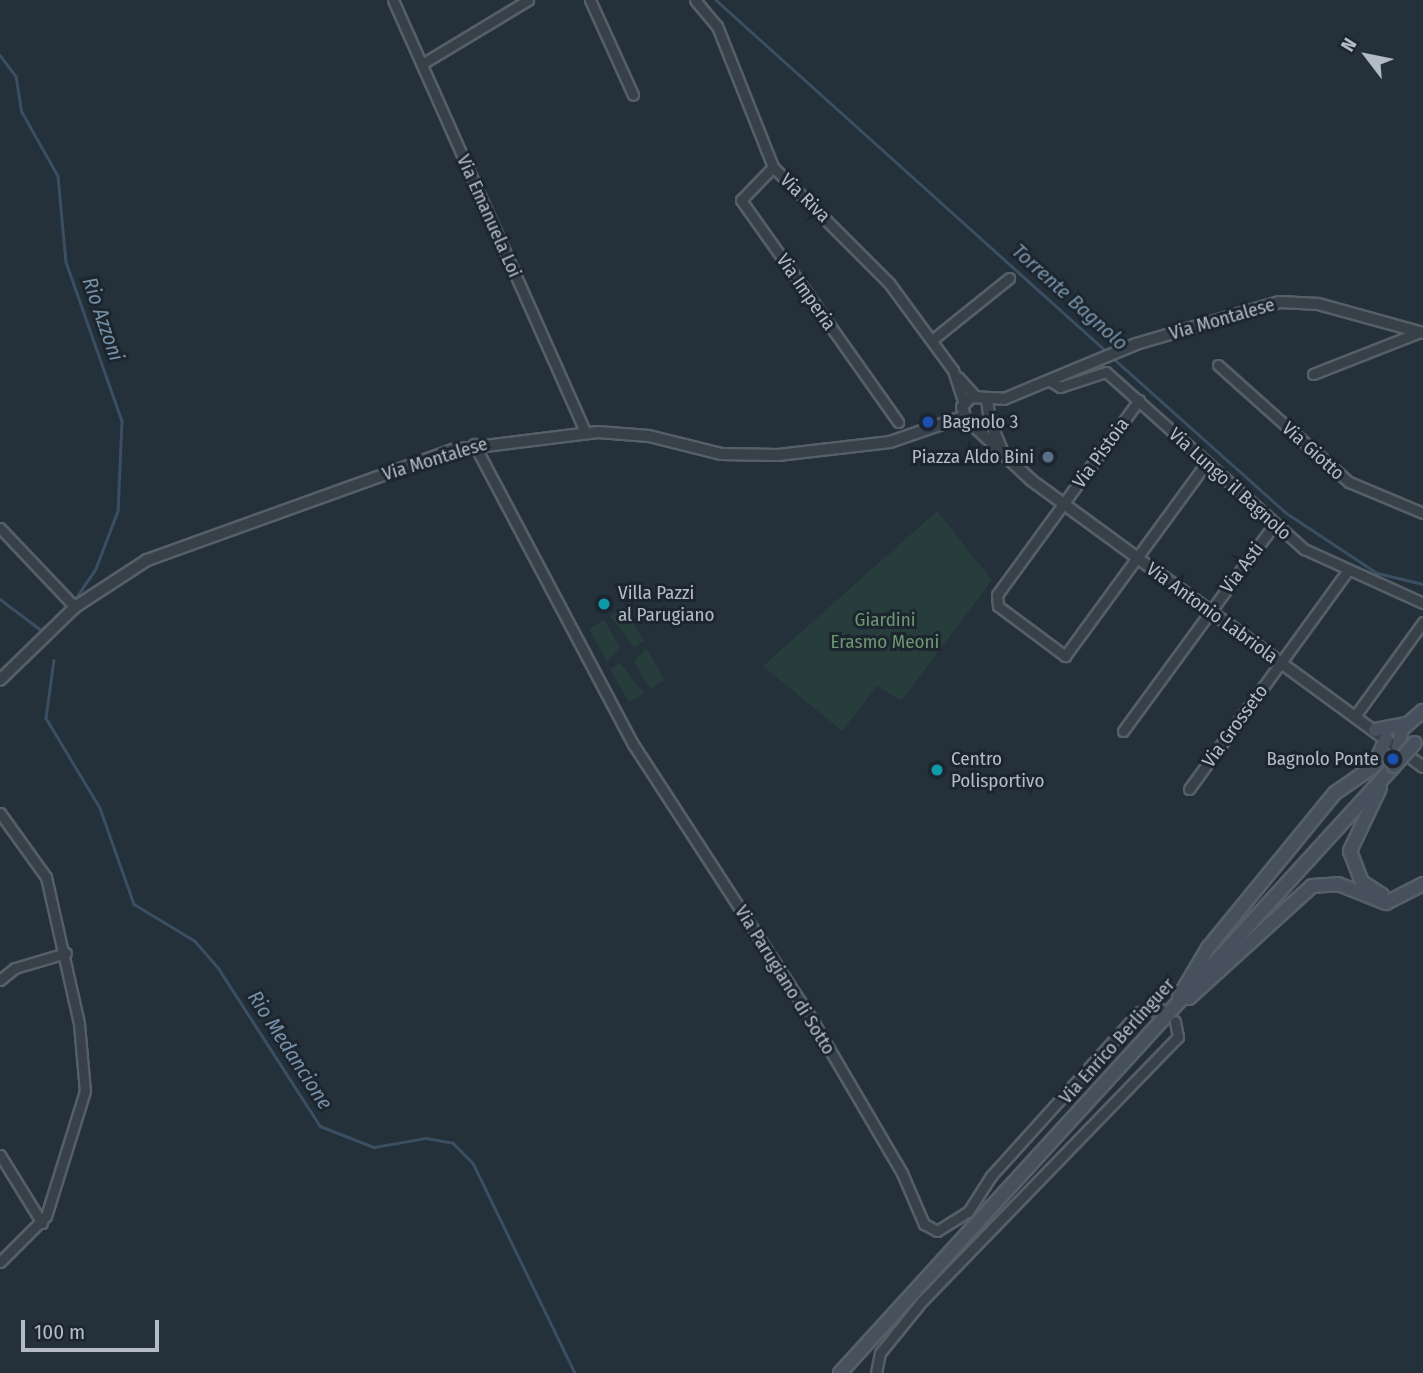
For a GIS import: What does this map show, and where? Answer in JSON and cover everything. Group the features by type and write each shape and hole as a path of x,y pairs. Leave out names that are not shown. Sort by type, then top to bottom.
{"main road":[{"path":"1375,730 1409,722 1423,711"},
{"path":"1398,748 1409,722"},
{"path":"1168,1008 1208,948 1335,793 1374,766 1386,739"},
{"name":"Via Enrico Berlinguer","path":"840,1373 1168,1008 1419,739"},
{"path":"1394,766 1350,851 1362,882 1395,900"},
{"path":"1168,1008 1217,977 1312,886 1338,884 1377,901 1395,900 1423,884"}],"street":[{"name":"Via Emanuela Loi","path":"393,0 584,432"},
{"path":"422,64 528,0"},
{"path":"590,0 634,95"},
{"name":"Via Riva","path":"695,0 717,26 773,167 889,283 955,374 981,398"},
{"name":"Via Imperia","path":"773,167 741,200 898,422"},
{"path":"932,340 1009,278"},
{"name":"Via Montalese","path":"964,404 1050,381 1115,352 1280,302 1318,304 1421,333"},
{"path":"1313,374 1421,333"},
{"name":"Via Giotto","path":"1218,365 1349,482 1423,513"},
{"name":"Via Lungo il Bagnolo","path":"1050,381 1060,387 1106,372 1274,525 1346,573 1423,603"},
{"name":"Via Riva","path":"955,374 964,404"},
{"path":"964,404 962,416 975,427 990,421 981,398"},
{"name":"Via Pistoia","path":"1136,558 1065,656 998,606 998,594 1139,400"},
{"name":"Via Montalese","path":"1,679 75,607 147,560 474,444 584,432 639,435 738,456 778,455 890,442 962,416"},
{"name":"Via Antonio Labriola","path":"990,421 1004,455"},
{"name":"Via Antonio Labriola","path":"975,427 1063,505 1423,767"},
{"name":"Via Parugiano di Sotto","path":"474,444 633,744 814,1023 902,1173 924,1224 937,1231 968,1212 991,1176 1130,1021 1146,1007 1168,1008"},
{"path":"1136,558 1205,465"},
{"name":"Via Asti","path":"1123,731 1274,525"},
{"path":"0,528 75,607"},
{"name":"Via Grosseto","path":"1189,789 1346,573"},
{"path":"1355,716 1423,622"},
{"path":"0,813 46,877 66,953 85,1091 42,1223 0,1262"},
{"path":"1,976 66,953"},
{"path":"876,1373 880,1353 922,1301 1178,1037 1175,1021"},
{"path":"0,1155 42,1223"}],"green space":[{"name":"Giardini Erasmo Meoni","path":"937,511 992,580 901,701 877,686 842,731 763,666"},
{"path":"625,608 644,641 634,647 610,616"},
{"path":"604,620 620,648 607,662 589,629"},
{"path":"646,648 665,680 650,689 634,662"},
{"path":"620,663 644,693 629,702 610,669"}],"waterway":[{"name":"Torrente Bagnolo","path":"716,0 1106,351"},
{"name":"Rio Azzoni","path":"0,55 16,76 22,112 58,176 66,262 122,421 118,511 96,569 77,597"},
{"name":"Torrente Bagnolo","path":"1113,358 1285,512 1377,573 1423,584"},
{"path":"0,599 41,630 64,610"},
{"name":"Rio Medancione","path":"54,660 46,718 100,808 134,904 195,941 219,969 320,1126 374,1147 426,1138 453,1143 473,1163 575,1373"}],"place":[{"name":"Bagnolo 3","path":"928,422"},
{"name":"Piazza Aldo Bini","path":"1048,457"},
{"name":"Villa Pazzi al Parugiano","path":"604,604"},
{"name":"Bagnolo Ponte","path":"1393,759"},
{"name":"Centro Polisportivo","path":"937,770"}]}
